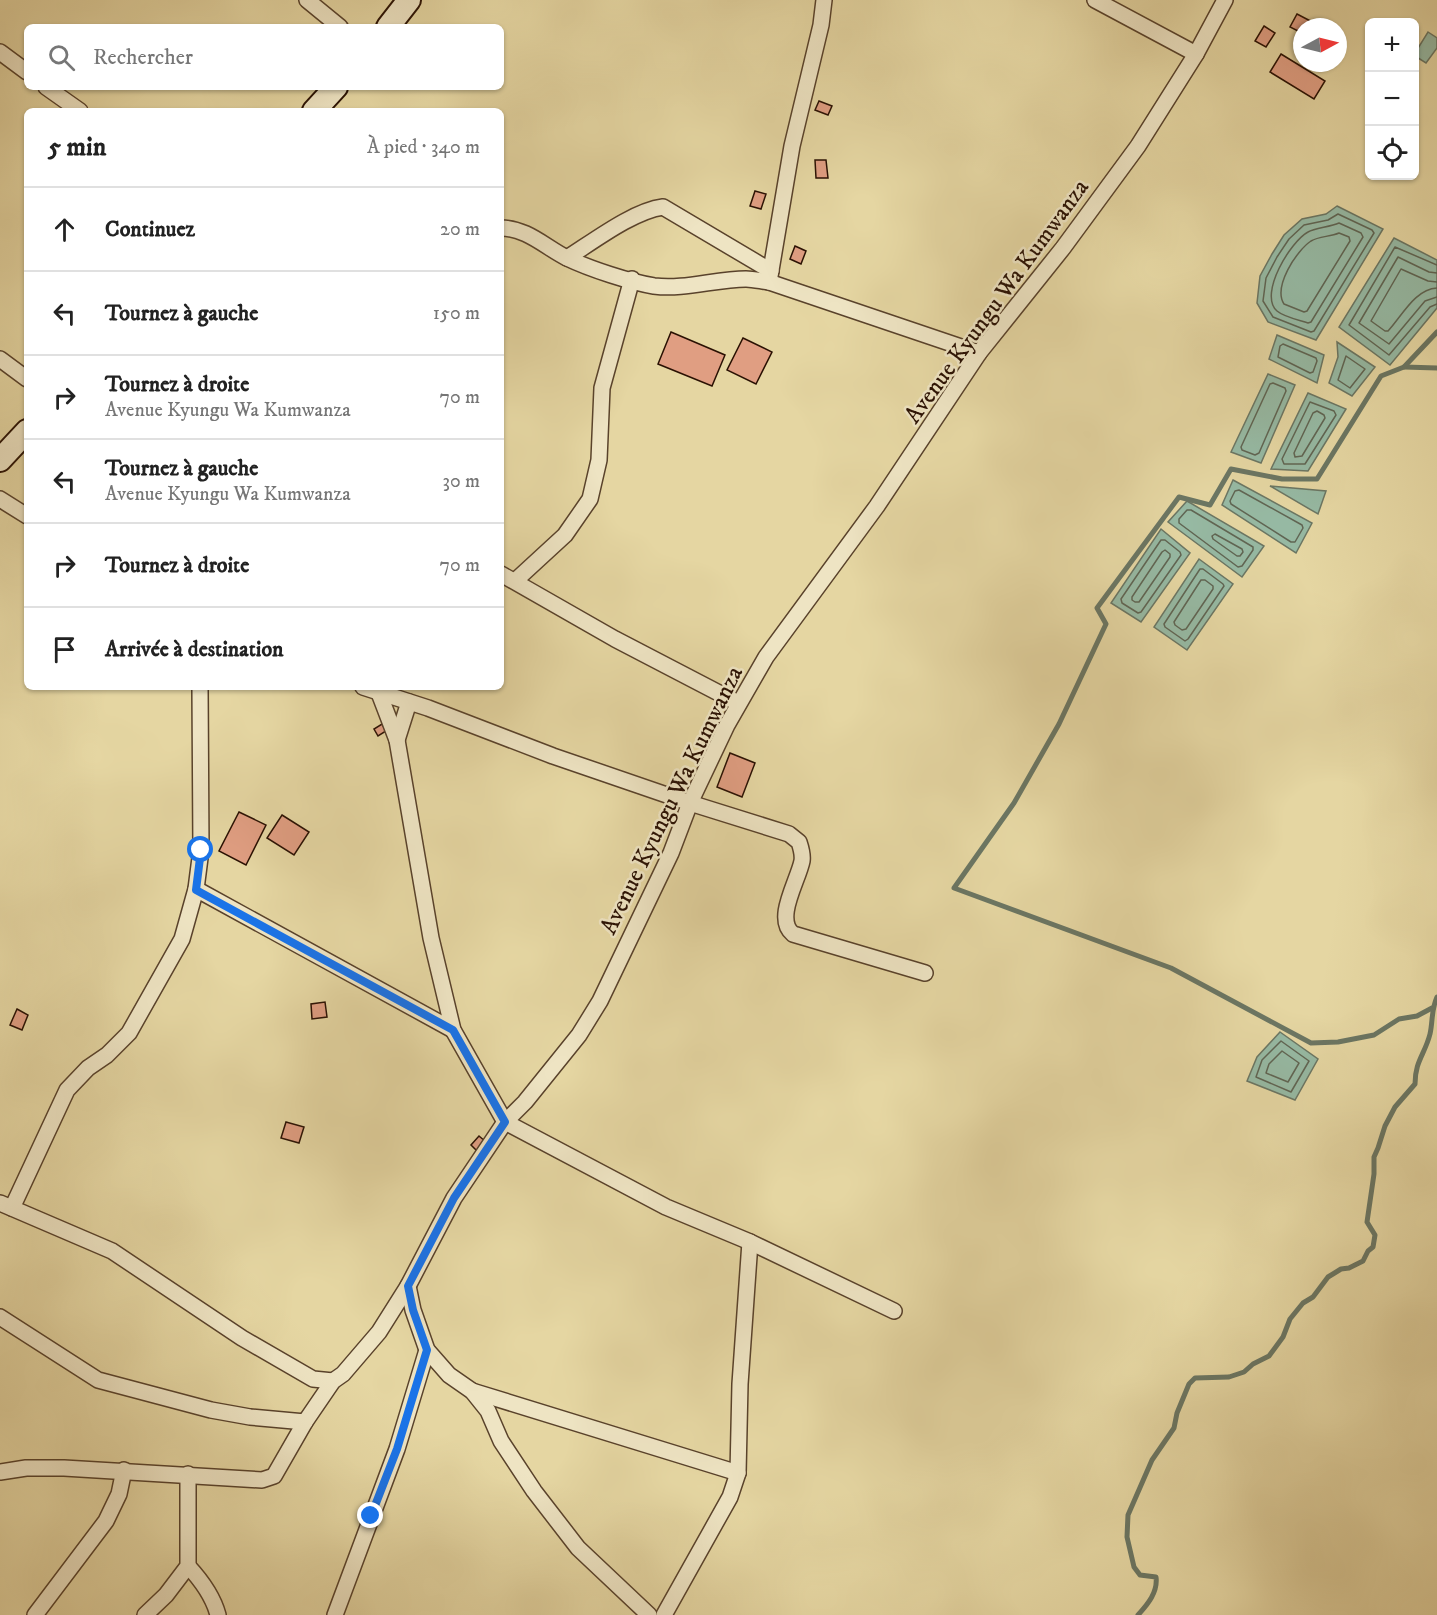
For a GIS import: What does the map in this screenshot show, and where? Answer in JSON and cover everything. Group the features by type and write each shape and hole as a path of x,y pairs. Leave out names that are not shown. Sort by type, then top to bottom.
{"street":[{"path":"307,0 336,24"},
{"path":"390,24 409,0"},
{"path":"770,276 792,146 824,0"},
{"path":"1095,0 1196,54"},
{"name":"Avenue Kyungu Wa Kumwanza","path":"188,1474 262,1479 274,1476 304,1422 333,1381 343,1374 379,1332 408,1286 454,1198 505,1122 525,1102 572,1043 600,1001 671,853 690,803 738,703 766,657 877,506 979,353 1062,248 1138,146 1196,54 1225,0"},
{"path":"0,52 24,70"},
{"path":"50,90 76,108"},
{"path":"317,108 333,90"},
{"path":"567,258 637,215 663,207 770,276 979,353"},
{"path":"504,228 514,228 567,258 655,286 770,276"},
{"path":"632,279 602,388 599,460 590,499 565,535 508,578 615,639 738,703"},
{"path":"0,359 24,377"},
{"path":"0,460 24,434"},
{"path":"0,499 24,514"},
{"path":"200,690 201,850 196,890 182,939 129,1033 107,1055 88,1068 67,1090 6,1206 112,1251 242,1338 313,1379 333,1381"},
{"path":"371,690 553,756 789,834 799,842 803,859 786,912 785,924 793,934 925,973"},
{"path":"379,693 397,740 431,938 453,1030 505,1122 666,1207 750,1242 894,1311"},
{"path":"397,740 409,702"},
{"path":"196,890 453,1030"},
{"path":"664,1615 730,1497 738,1473 740,1384 750,1242"},
{"path":"408,1286 413,1310 427,1350 449,1375 472,1391 488,1411 501,1441 534,1491 578,1548 650,1615"},
{"path":"0,1317 98,1380 250,1418 304,1422"},
{"path":"334,1615 397,1449 427,1350"},
{"path":"472,1391 738,1473"},
{"path":"0,1472 26,1468 188,1474 188,1566 166,1595 145,1615"},
{"path":"35,1615 106,1521 119,1494 124,1470"},
{"path":"188,1566 201,1580 218,1615"}],"water":[{"path":"1428,32 1437,38 1437,48 1426,63 1419,59 1419,47"},
{"path":"1337,206 1383,229 1316,340 1268,322 1257,303 1260,276 1284,235 1302,219 1326,214"},
{"path":"1394,238 1437,260 1437,308 1390,365 1339,327"},
{"path":"1277,335 1324,355 1317,383 1269,359"},
{"path":"1337,342 1375,367 1352,396 1329,383 1338,357"},
{"path":"1268,374 1295,385 1261,463 1231,452"},
{"path":"1308,393 1346,409 1308,471 1271,469"},
{"path":"1233,480 1312,523 1296,553 1222,505"},
{"path":"1270,486 1326,491 1318,514"},
{"path":"1187,501 1264,546 1242,577 1168,522"},
{"path":"1161,529 1190,553 1141,622 1111,603"},
{"path":"1199,559 1233,584 1187,650 1154,627"},
{"path":"1280,1032 1318,1059 1295,1100 1247,1081 1257,1057"}],"building":[{"path":"1264,26 1275,33 1266,47 1255,41"},
{"path":"1281,54 1293,61 1293,72 1310,72 1325,81 1314,99 1270,72"},
{"path":"819,101 832,106 828,115 815,110"},
{"path":"815,160 826,160 828,178 816,178"},
{"path":"755,191 766,194 761,209 750,206"},
{"path":"795,246 806,251 801,264 790,259"},
{"path":"671,332 725,355 712,386 658,364"},
{"path":"743,338 772,352 756,384 727,370"},
{"path":"382,724 386,731 378,736 374,729"},
{"path":"730,753 755,763 742,797 717,787"},
{"path":"239,812 266,825 246,865 219,851"},
{"path":"282,815 309,832 294,855 267,838"},
{"path":"325,1002 327,1017 312,1019 311,1004"},
{"path":"17,1009 28,1015 22,1030 10,1025"},
{"path":"286,1122 304,1127 299,1143 281,1138"},
{"path":"479,1136 486,1142 477,1151 471,1145"}],"waterway":[{"path":"1432,1008 1417,1016 1399,1019 1374,1035 1338,1042 1311,1043 1171,968 954,888 1014,803 1059,724 1106,624 1097,608 1179,497 1210,505 1231,469 1282,479 1317,479 1381,376 1404,367 1437,332"},
{"path":"1404,367 1437,368"},
{"path":"1138,1615 1154,1593 1156,1577 1140,1575 1134,1567 1127,1537 1128,1515 1152,1460 1174,1428 1177,1413 1189,1384 1195,1378 1229,1377 1244,1372 1253,1364 1269,1356 1283,1337 1290,1319 1303,1303 1313,1297 1328,1277 1341,1269 1363,1261 1373,1247 1375,1235 1367,1222 1374,1174 1374,1157 1385,1126 1395,1107 1415,1084 1418,1063 1430,1034 1437,997"}],"route":[{"path":"201,850 196,890 453,1030 505,1122 454,1198 408,1286 413,1310 427,1350 397,1449 371,1516"}]}
